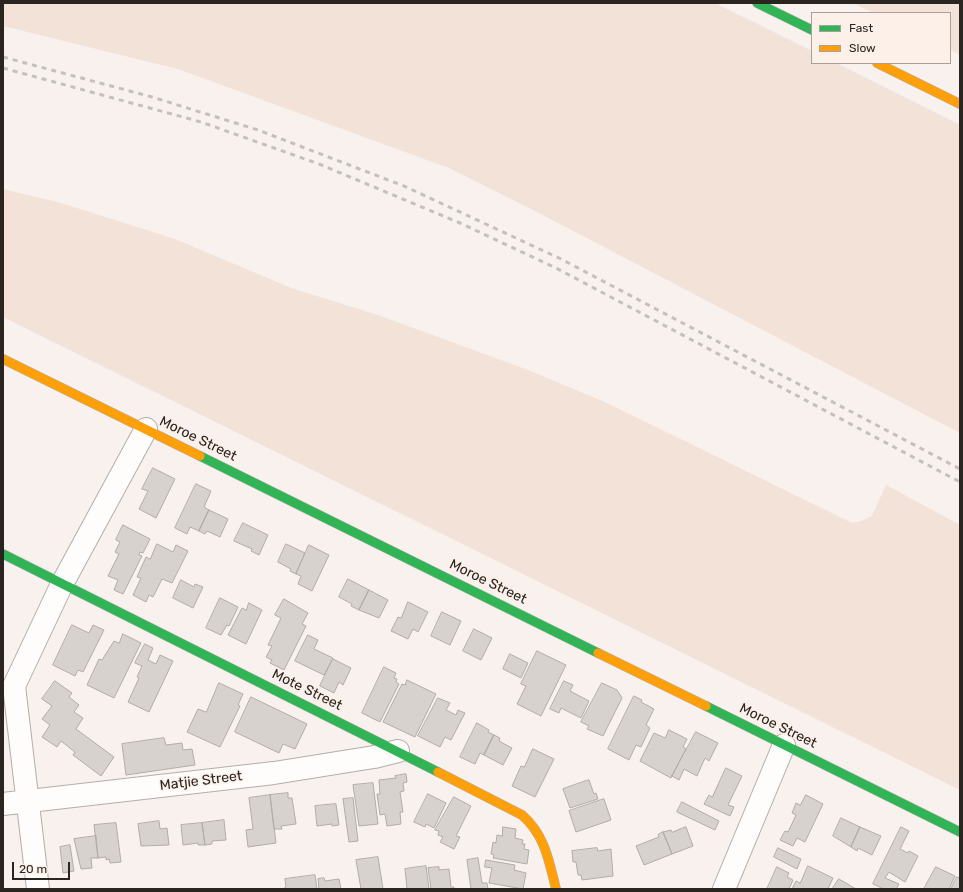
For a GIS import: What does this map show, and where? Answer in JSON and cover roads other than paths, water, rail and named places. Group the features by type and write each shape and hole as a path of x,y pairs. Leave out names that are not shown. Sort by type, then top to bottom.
{"street":[{"path":"757,3 811,30"},
{"path":"879,64 960,104"},
{"name":"Moroe Street","path":"3,359 960,832"},
{"path":"38,889 28,801 8,685 146,429"},
{"name":"Mote Street","path":"3,554 398,751 532,822 544,844 556,889"},
{"path":"724,889 784,745"},
{"name":"Matjie Street","path":"3,804 274,772 333,764 398,751"}],"railway":[{"path":"3,57 152,97 258,130 404,186 561,259 960,469"},
{"path":"3,68 201,122 319,164 460,223 556,268 960,482"}]}
